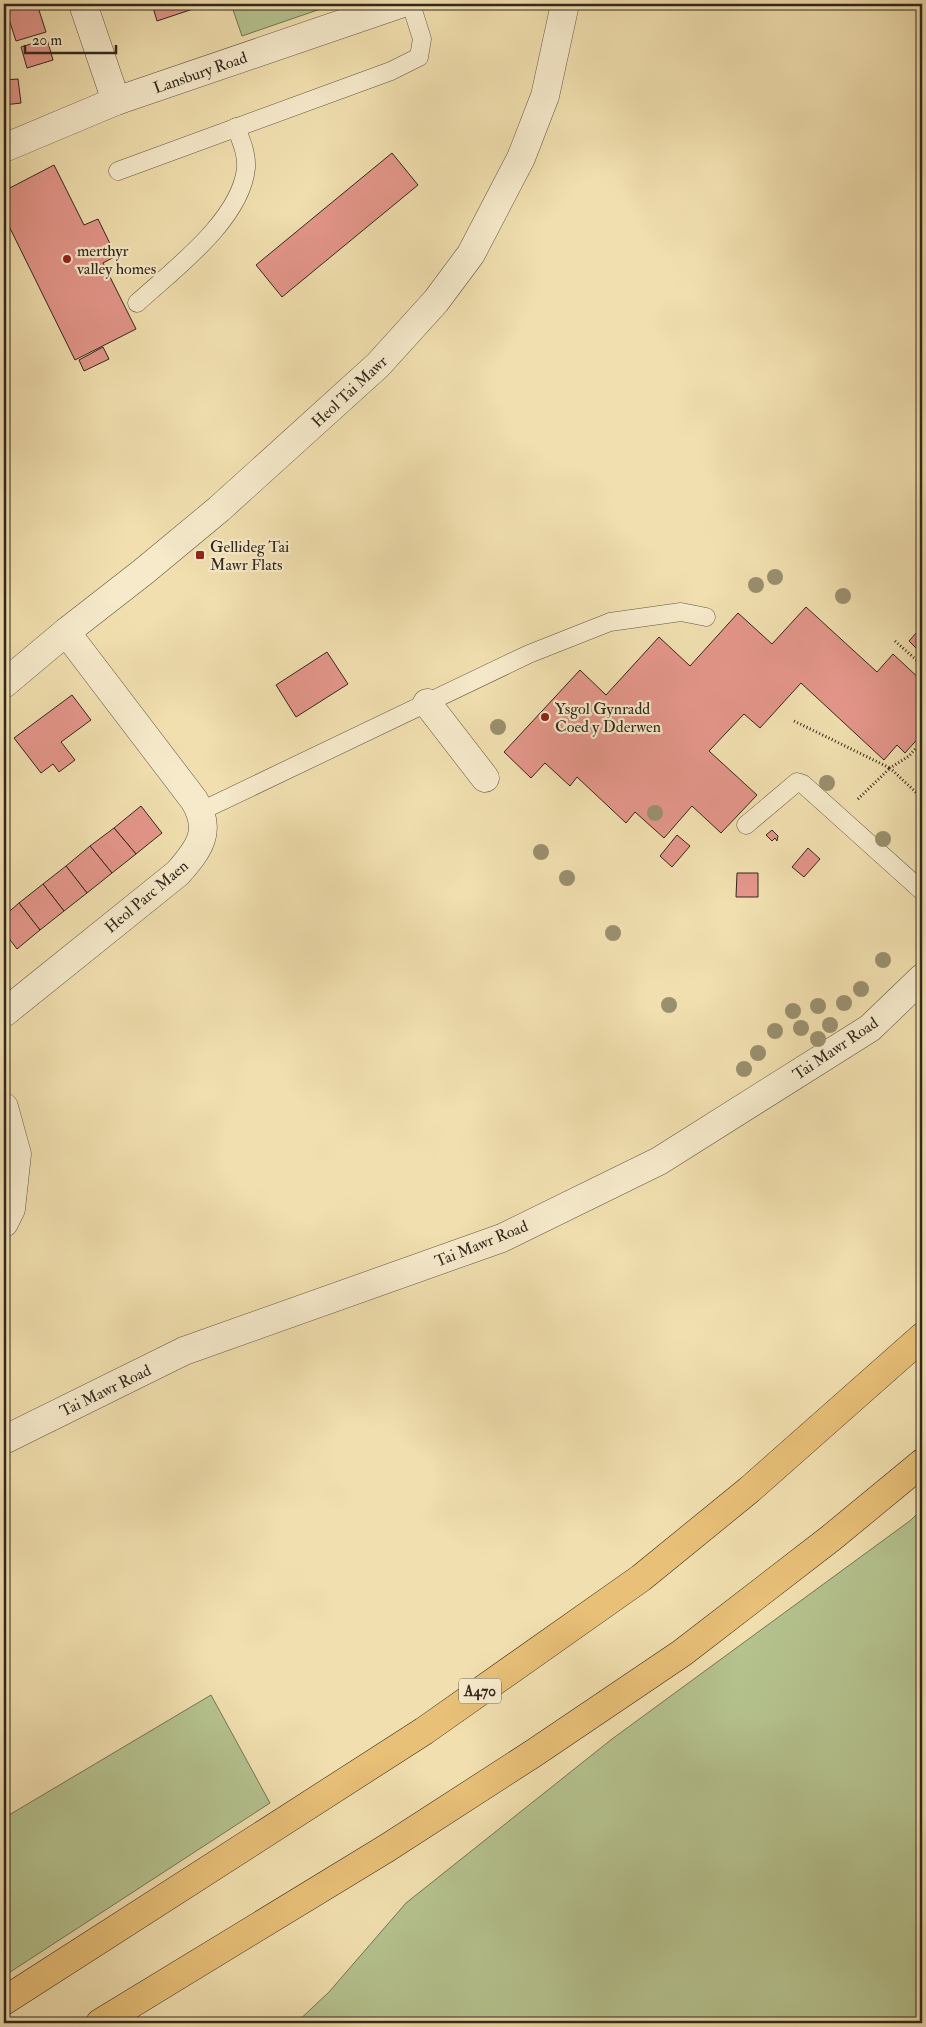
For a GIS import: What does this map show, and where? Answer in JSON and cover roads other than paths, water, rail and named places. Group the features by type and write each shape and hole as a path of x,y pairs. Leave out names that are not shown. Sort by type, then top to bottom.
{"highway":[{"name":"A470","path":"4,2001 424,1731 641,1578 749,1490 922,1337"},
{"path":"100,2023 395,1843 534,1753 682,1653 831,1538 922,1463"}],"street":[{"path":"83,4 116,101"},
{"name":"Lansbury Road","path":"4,148 116,101 400,4"},
{"name":"Heol Tai Mawr","path":"4,684 219,509 378,365 436,301 471,254 520,158 545,96 565,4"},
{"path":"66,632 200,811"},
{"path":"427,703 485,778"},
{"name":"Heol Parc Maen","path":"4,1013 178,873 198,851 203,828 200,811"},
{"name":"Tai Mawr Road","path":"4,1440 184,1351 502,1238 659,1161 870,1028 922,978"},
{"path":"4,1107 17,1154 11,1209 4,1223"}],"lane":[{"path":"118,171 391,71 419,57 422,39 411,4"},
{"path":"137,303 216,229 238,196 246,169 245,151 236,127"},
{"path":"200,811 529,654 610,622 681,612 706,617"},
{"path":"746,826 797,782 804,784 839,818 922,891"}],"place":[{"name":"merthyr valley homes","path":"67,259"},
{"name":"Gellideg Tai Mawr Flats","path":"200,555"},
{"name":"Ysgol Gynradd Coed y Dderwen","path":"545,717"}]}
